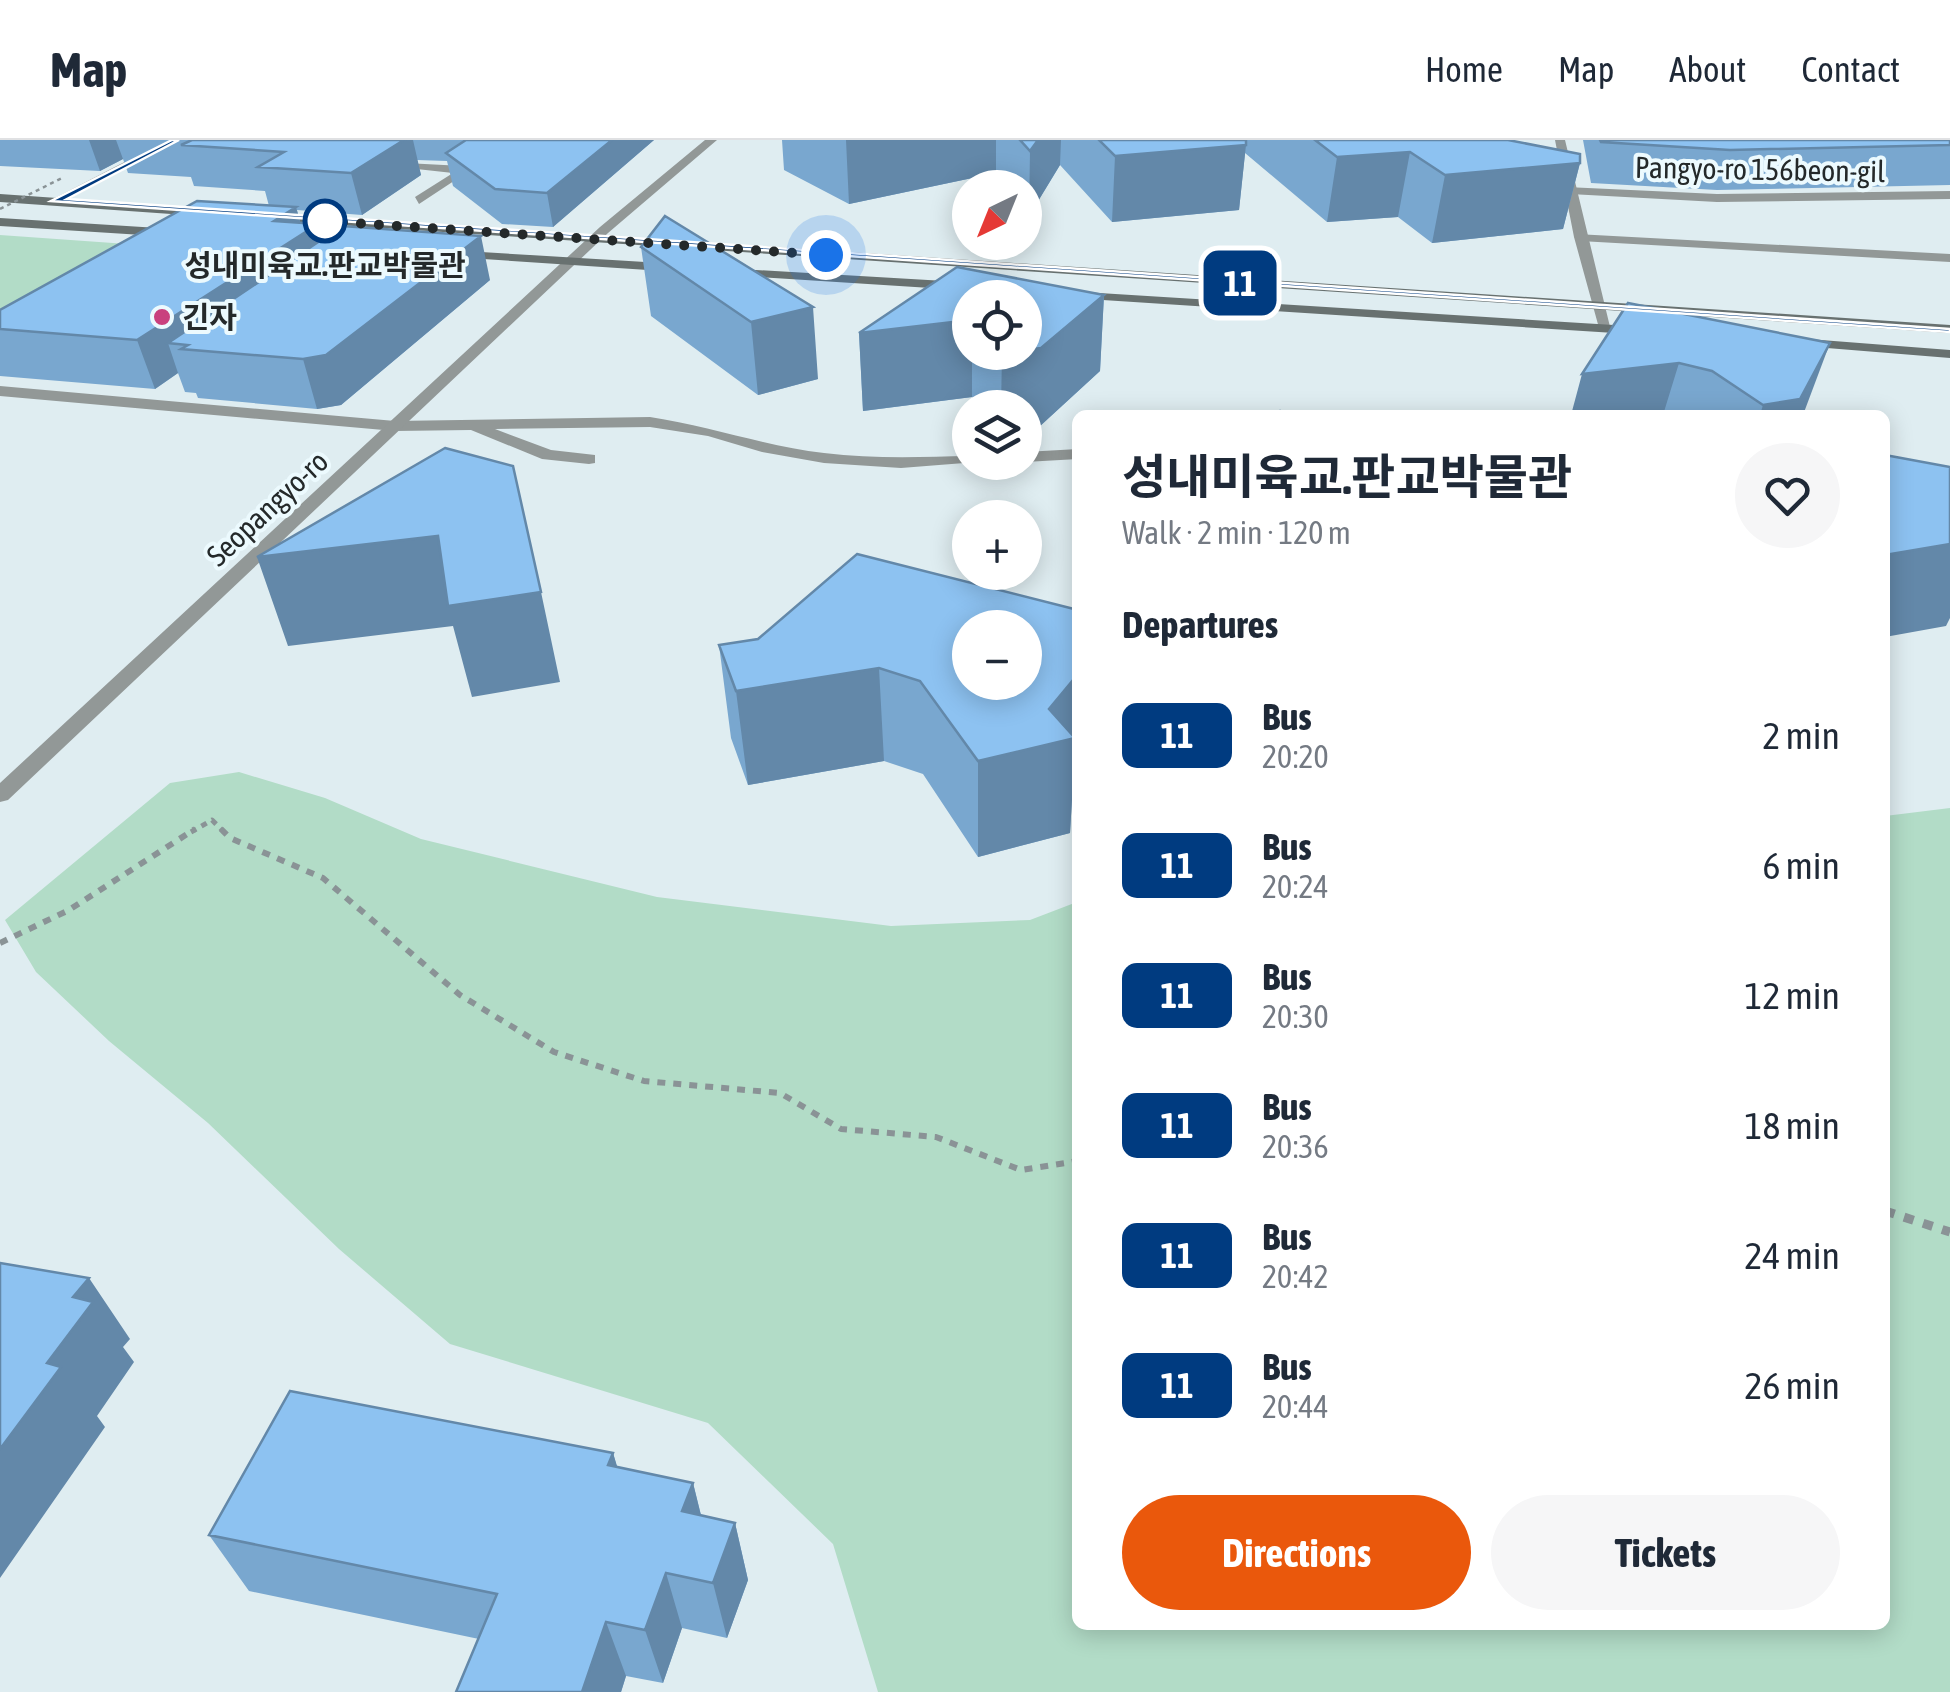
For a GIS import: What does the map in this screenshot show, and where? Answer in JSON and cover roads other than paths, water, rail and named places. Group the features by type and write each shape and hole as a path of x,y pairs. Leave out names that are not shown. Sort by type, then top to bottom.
{"main road":[{"path":"0,198 229,214"},
{"path":"248,215 1950,329"},
{"path":"0,222 186,234"},
{"path":"438,252 691,269"},
{"path":"711,270 952,286"},
{"path":"1049,292 1664,333"},
{"path":"1778,341 1950,354"}],"street":[{"path":"56,201 174,140"},
{"path":"419,200 511,140"},
{"path":"594,240 712,140"},
{"path":"1560,140 1580,237 1606,328"},
{"path":"151,152 186,154"},
{"path":"370,164 466,170"},
{"name":"Pangyo-ro 156beon-gil","path":"1570,190 1716,198 1950,195"},
{"path":"170,244 186,234"},
{"path":"1580,237 1950,258"},
{"name":"Seopangyo-ro","path":"0,795 594,240"},
{"path":"0,391 395,426 650,422 710,431 762,447 824,458 952,462"},
{"path":"152,404 168,393"},
{"path":"466,424 548,455 589,459"},
{"path":"1042,456 1072,454"}],"place":[{"name":"성내미육교.판교박물관","path":"325,221"},
{"name":"긴자","path":"162,317"}]}
